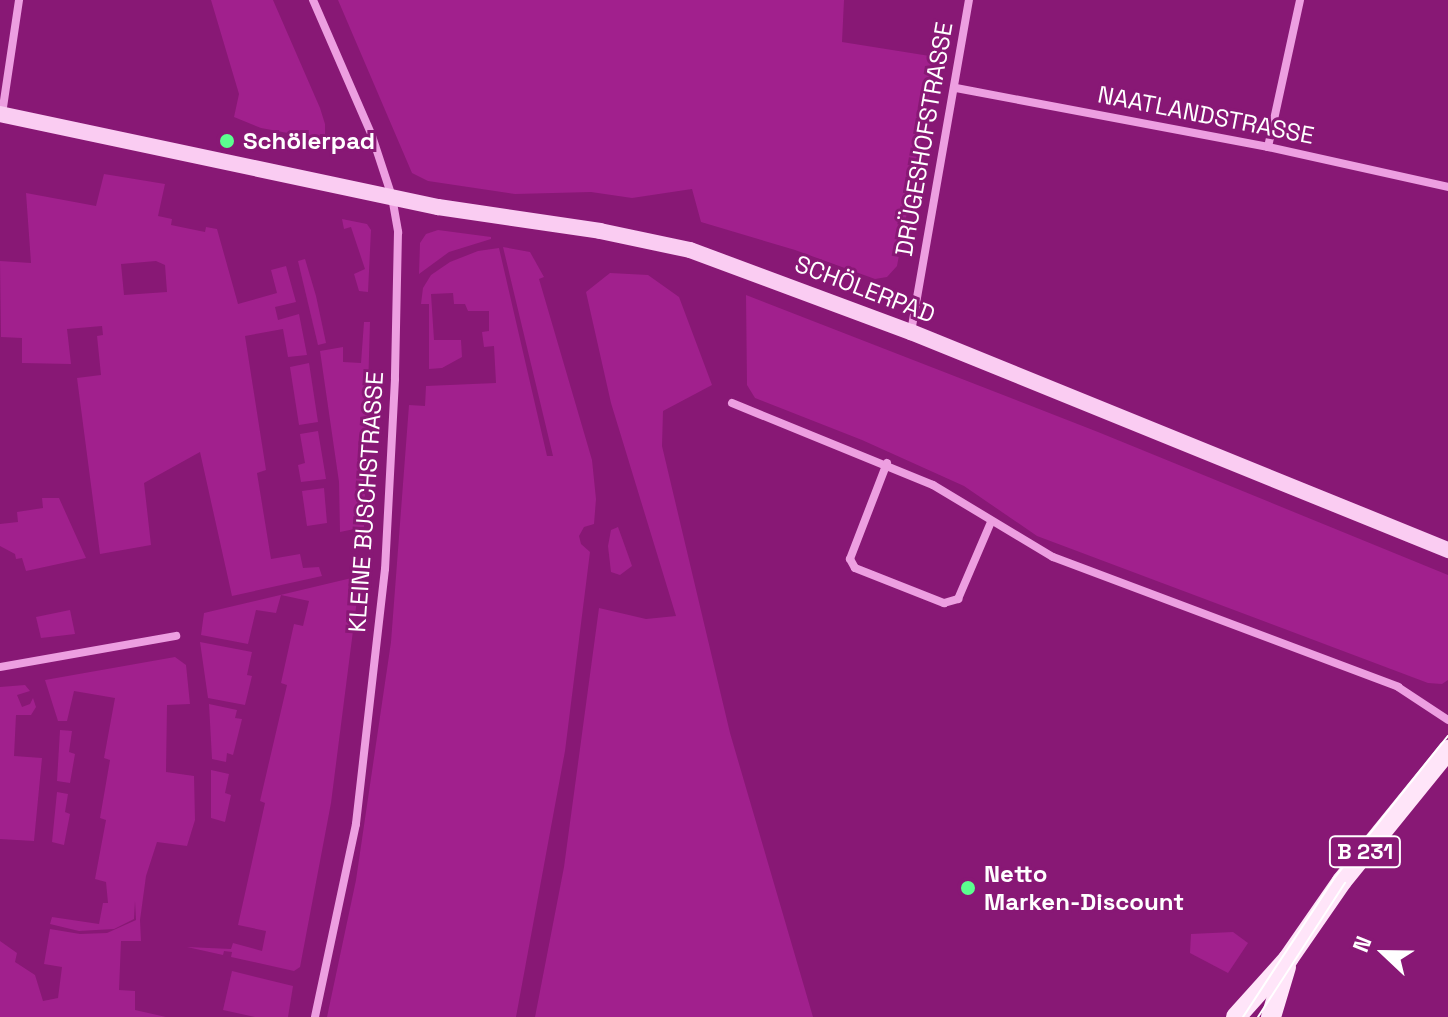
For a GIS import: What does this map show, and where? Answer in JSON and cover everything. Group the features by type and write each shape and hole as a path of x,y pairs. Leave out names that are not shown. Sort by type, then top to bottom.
{"main road":[{"name":"B 231","path":"1236,1017 1288,959 1342,881 1448,750"},
{"name":"B 231","path":"1271,1017 1288,959"}],"street":[{"name":"SCHÖLERPAD","path":"19,0 1,115 392,197 672,244 740,266 911,332 1448,550"},
{"name":"KLEINE BUSCHSTRASSE","path":"313,0 372,136 392,197 398,232 395,379 385,569 356,824 315,1017"},
{"name":"DRÜGESHOFSTRASSE","path":"911,332 969,0"},
{"path":"1268,147 1300,0"},
{"name":"NAATLANDSTRASSE","path":"956,88 1268,147 1448,187"},
{"path":"732,403 887,463 933,485 1053,557 1398,687 1448,720"},
{"path":"887,463 850,559 855,568 944,603 958,599 991,522"},
{"path":"0,667 176,636"}],"shaded area":[{"path":"211,0 273,0 320,108 325,134 320,139 261,128 234,117 239,94"},
{"path":"338,0 844,0 842,42 936,57 897,266 887,277 875,279 795,250 701,222 692,189 632,198 591,192 515,194 428,181 412,173"},
{"path":"104,174 165,184 158,216 172,219 171,225 205,232 206,227 217,229 238,304 277,293 271,270 286,266 296,302 275,307 278,320 299,314 307,355 288,357 283,329 245,336 266,470 257,473 271,559 300,554 303,568 319,567 322,576 232,596 200,452 144,483 151,545 100,554 77,378 101,375 97,336 103,335 102,326 67,329 71,364 22,363 22,338 1,337 0,261 31,263 26,193 96,206","holes":["156,261 165,265 167,292 124,295 121,264"]},
{"path":"342,219 367,224 371,230 368,292 359,291 354,274 365,269 351,227 344,229"},
{"path":"438,230 491,239 449,252 419,274 420,243 426,234"},
{"path":"503,247 530,252 544,277 539,279 592,460 596,499 594,524 584,527 579,536 581,544 590,552 565,751 516,1017 327,1017 356,880 391,642 409,405 425,406 426,386 496,383 494,346 484,347 482,332 489,331 489,311 468,311 465,304 454,304 453,293 431,294 434,340 461,340 462,357 442,368 429,369 429,304 421,304 423,288 431,275 450,262 478,251 499,248 547,456 553,456"},
{"path":"305,259 326,343 318,345 298,261"},
{"path":"610,273 648,275 679,297 712,385 663,411 662,446 730,733 813,1017 535,1017 564,867 599,608 646,619 676,616 611,403 586,292"},
{"path":"746,295 1098,432 1448,575 1448,680 1442,684 1428,683 1037,536 964,486 862,440 755,398 747,385"},
{"path":"364,322 370,322 364,527 340,532 339,482 320,351 343,347 343,362 361,363"},
{"path":"309,363 318,422 299,425 290,367"},
{"path":"318,431 326,479 301,482 298,465 305,463 300,434"},
{"path":"324,488 327,523 307,526 302,491"},
{"path":"42,498 59,498 86,558 26,571 22,558 16,559 15,554 0,546 0,524 18,522 17,512 43,508"},
{"path":"618,527 632,566 620,575 611,572 608,546 611,530"},
{"path":"360,576 331,803 300,967 294,971 231,957 232,952 224,951 223,955 187,947 231,949 233,943 262,951 266,931 238,925 265,803 260,801 287,685 281,683 294,624 303,626 309,601 281,595 276,613 256,610 248,644 201,635 204,613"},
{"path":"70,610 75,634 41,638 36,617"},
{"path":"200,642 252,652 247,675 252,676 245,705 208,698"},
{"path":"175,657 186,665 190,704 167,705 166,772 194,776 195,820 187,846 157,842 146,876 140,920 141,941 121,941 119,990 135,991 135,1010 166,1017 0,1017 0,941 17,953 15,962 35,975 43,1001 58,998 62,967 44,964 50,929 80,934 107,933 136,920 135,901 134,919 114,929 79,931 50,924 52,917 99,924 103,903 108,903 106,882 95,879 106,820 100,818 110,760 104,758 115,698 74,691 67,721 58,721 45,680"},
{"path":"25,685 30,691 17,695 22,707 30,704 33,698 36,707 31,715 16,715 14,756 42,758 34,841 0,839 0,687"},
{"path":"209,704 237,710 235,718 242,719 233,755 227,753 226,762 212,759"},
{"path":"60,730 72,731 69,752 75,754 70,783 57,781"},
{"path":"211,770 229,774 225,793 231,795 225,822 211,818"},
{"path":"57,792 68,794 65,812 70,814 64,845 52,842"},
{"path":"1233,932 1248,943 1228,973 1190,953 1191,934"},
{"path":"232,971 293,986 288,1017 255,1017 223,1010"}],"tram line":[{"path":"1243,1017 1335,877 1448,736"},
{"path":"1258,1017 1345,883"}],"place":[{"name":"Schölerpad","path":"227,141"},
{"name":"Netto Marken-Discount","path":"968,888"}]}
